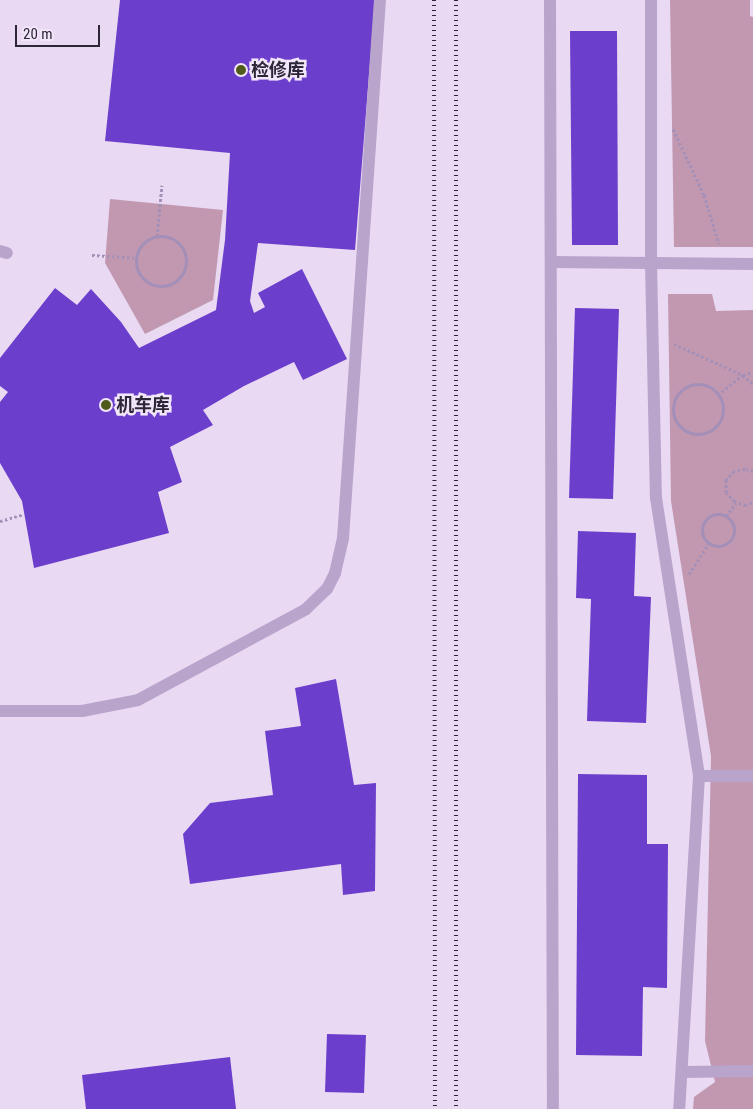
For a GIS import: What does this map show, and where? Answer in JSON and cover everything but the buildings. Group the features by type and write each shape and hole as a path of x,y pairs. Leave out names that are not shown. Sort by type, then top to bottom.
{"street":[{"path":"0,711 82,711 138,700 306,609 328,589 335,573 344,538 380,0"},
{"path":"550,0 553,1109"},
{"path":"651,0 651,263 656,498 699,776 680,1109"},
{"path":"551,262 753,264"},
{"path":"699,776 753,776"},
{"path":"683,1072 753,1070"}],"path":[{"path":"672,126 704,195 725,264"},
{"path":"157,236 162,185"},
{"path":"157,236 170,237 183,248 186,263 180,278 166,285 150,283 138,271 137,258 146,241 157,236"},
{"path":"92,255 137,258"},
{"path":"653,335 743,375 753,384"},
{"path":"718,395 743,375 753,372"},
{"path":"701,384 709,386 718,395 722,407 722,415 713,428 698,434 690,433 677,423 674,416 675,400 685,388 701,384"},
{"path":"753,471 740,469 726,480 726,492 736,502 745,505 753,502"},
{"path":"726,516 736,502"},
{"path":"0,521 24,514"},
{"path":"715,514 726,516 734,526 733,536 730,541 721,546 710,544 703,535 702,530 706,520 715,514"}],"shaded area":[{"path":"670,0 750,0 750,16 753,17 753,247 674,247"},
{"path":"110,199 223,210 213,300 145,334 105,263"},
{"path":"668,294 712,294 716,311 753,310 753,1109 693,1109 694,1097 715,1082 705,1041 711,756 671,501"}],"railway":[{"path":"434,0 435,1109"},
{"path":"456,0 456,1109"}],"place":[{"name":"检修库","path":"241,70"},
{"name":"机车库","path":"106,405"}]}
